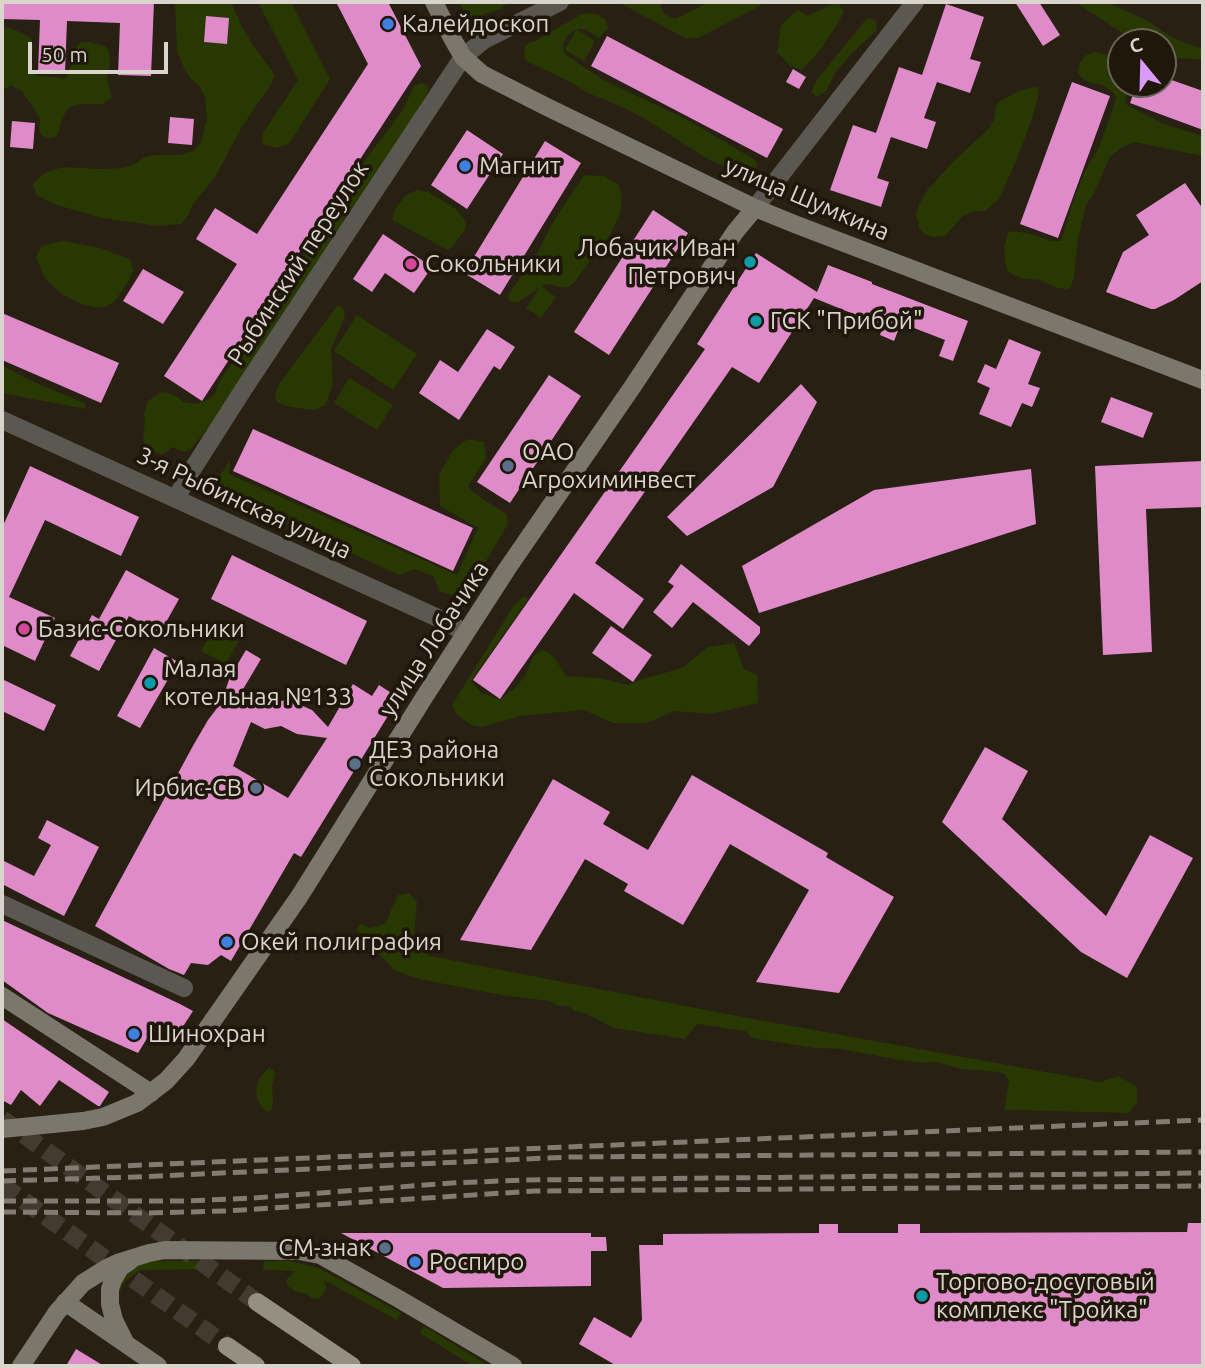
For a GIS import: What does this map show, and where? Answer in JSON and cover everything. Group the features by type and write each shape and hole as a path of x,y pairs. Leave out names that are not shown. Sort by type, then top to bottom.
{"main road":[{"path":"257,1302 352,1366"},
{"path":"227,1346 256,1366"}],"street":[{"name":"улица Шумкина","path":"434,2 463,57 482,74 755,208 1203,380"},
{"path":"463,57 484,40 560,2"},
{"path":"755,208 915,2"},
{"name":"Рыбинский переулок","path":"176,498 243,390 463,57"},
{"name":"улица Лобачика","path":"2,1129 103,1117 137,1103 166,1081 186,1059 299,897 465,634 735,232 755,208"},
{"name":"3-я Рыбинская улица","path":"2,420 449,623 465,634"},
{"path":"2,904 184,988"},
{"path":"2,996 151,1093"},
{"path":"21,1366 65,1302 83,1283 107,1268 165,1250 299,1251 320,1255 513,1366"},
{"path":"126,1345 114,1320 110,1289 120,1268 135,1258"},
{"path":"65,1302 158,1366"}],"green space":[{"path":"175,2 231,2 254,47 275,75 243,125 215,177 193,204 189,214 181,224 159,226 102,218 57,205 36,195 33,184 52,170 64,167 123,168 145,157 181,155 193,151 201,142 207,119 205,97 185,70 177,51"},
{"path":"258,2 291,2 330,79 289,144 276,148 262,144 263,133 298,80"},
{"path":"459,2 510,2 498,10 472,18"},
{"path":"618,2 659,2 664,14 675,19 709,2 762,2 760,6 698,38 687,39"},
{"path":"837,2 844,11 820,50 802,70 790,66 777,52 781,25 798,9 807,16"},
{"path":"1075,2 1107,2 1158,28 1115,28"},
{"path":"591,13 606,20 608,28 599,38 584,29 576,29 595,41 584,61 565,50 575,30 568,35 564,43 563,51 566,55 605,81 686,119 755,160 758,164 754,172 740,174 708,159 642,117 588,93 525,59 525,46 529,43 582,14"},
{"path":"867,18 876,21 877,30 851,54 835,73 826,91 817,97 811,92 816,81"},
{"path":"2,28 31,38 33,49 29,66 31,72 37,76 66,79 77,46 88,42 106,46 110,63 107,81 112,98 102,104 69,107 62,118 58,135 47,138 42,135 39,130 40,118 21,90 11,86 2,92"},
{"path":"1177,39 1203,49 1203,60 1178,58"},
{"path":"1095,52 1107,55 1107,88 1088,82 1078,73 1080,63 1086,55"},
{"path":"421,83 428,85 428,92 415,116 222,415 191,449 185,452 172,447 162,455 150,450 143,440 144,413 148,401 159,393 166,392 183,402 196,404 214,395 242,343 278,297 312,237 325,223 361,166 402,111 414,86"},
{"path":"1038,88 1039,93 1032,119 999,199 985,211 963,216 945,236 932,237 924,234 916,214 928,189 989,128 994,120 997,103 1019,91"},
{"path":"1116,98 1126,98 1128,106 1164,124 1203,136 1203,156 1134,142 1121,148 1110,157 1086,205 1071,287 1057,288 1040,280 1012,274 1005,262 1004,247 1008,233 1012,231 1032,234 1051,241 1061,241 1075,195 1099,148"},
{"path":"584,175 604,176 619,185 622,197 620,214 610,235 575,282 565,288 548,284 541,286 556,297 541,318 526,308 540,287 519,302 509,300 508,295 538,252 552,224"},
{"path":"417,190 428,192 455,208 466,222 463,232 448,250 392,220 395,209 406,195"},
{"path":"64,241 100,248 131,260 133,271 115,301 105,307 82,304 61,294 45,278 36,257 41,247"},
{"path":"337,306 341,306 345,316 331,349 333,384 327,401 324,406 313,410 279,403 275,399 277,387"},
{"path":"357,315 417,354 393,390 334,351"},
{"path":"2,365 27,379 84,403 86,409 2,393"},
{"path":"349,378 393,405 377,430 334,403"},
{"path":"468,439 484,442 486,458 468,486 506,514 508,524 474,581 458,594 439,591 434,577 415,569 399,575 217,492 217,480 230,460 229,474 457,575 478,528 440,506 439,475 453,450"},
{"path":"523,597 529,598 471,681 481,693 500,699 525,676 534,655 544,650 554,657 566,676 599,678 628,685 682,668 708,647 734,643 744,669 757,675 758,703 711,714 674,711 647,723 613,723 584,710 520,716 482,727 471,725 456,714 452,705 514,605"},
{"path":"213,628 238,642 226,664 201,651"},
{"path":"409,893 417,902 414,934 430,956 742,1017 1101,1082 1118,1076 1137,1087 1137,1102 1129,1113 1004,1110 1009,1081 1005,1074 999,1072 961,1069 937,1062 924,1063 752,1038 746,1031 697,1024 685,1039 614,1028 585,1013 574,1011 570,1006 558,1006 550,1001 419,979 394,970 356,929 361,924 369,928 385,924 398,895"},
{"path":"269,1067 275,1074 272,1109 269,1112 264,1110 258,1101 256,1091 259,1079"},
{"path":"147,1261 217,1261 217,1269 140,1270 125,1281 118,1295 122,1278 133,1266"},
{"path":"264,1261 290,1261 319,1268 401,1313 397,1320 324,1280 326,1288 323,1294 319,1299 311,1298 288,1286 286,1280 295,1271 263,1270"},
{"path":"424,1326 489,1366 473,1366 420,1333"}],"building":[{"path":"2,2 154,2 151,76 118,75 120,23 67,21 65,73 38,72 40,20 2,19"},
{"path":"336,2 388,2 421,66 202,401 164,376 237,264 196,239 215,208 257,234 368,64"},
{"path":"1015,2 1039,2 1060,35 1043,46"},
{"path":"946,4 984,17 970,59 981,62 970,93 937,82 924,118 936,122 927,149 891,137 877,178 889,182 881,207 830,190 853,125 876,133 899,67 922,75"},
{"path":"206,16 229,18 227,44 204,42"},
{"path":"607,36 783,129 767,158 591,66"},
{"path":"793,69 806,77 799,89 786,82"},
{"path":"1072,82 1107,95 1109,98 1058,238 1020,224"},
{"path":"1177,82 1203,91 1203,130 1130,103 1132,98 1177,98"},
{"path":"170,117 194,119 192,145 168,143"},
{"path":"12,121 35,123 33,149 10,147"},
{"path":"467,130 503,154 467,209 431,185"},
{"path":"545,141 581,163 500,295 464,273"},
{"path":"1185,183 1203,209 1203,281 1155,309 1106,292 1123,252 1149,235 1136,215"},
{"path":"653,210 688,233 609,355 574,332"},
{"path":"383,234 432,267 414,293 385,273 372,292 353,279"},
{"path":"756,253 817,292 828,265 968,321 953,361 939,356 945,340 901,323 894,341 880,335 883,326 814,298 759,383 732,367 595,563 644,599 623,629 574,593 500,699 473,680 705,349 697,344"},
{"path":"143,269 184,292 163,324 123,301"},
{"path":"2,313 119,363 101,403 2,360"},
{"path":"487,329 515,347 500,370 494,366 459,420 419,393 440,360 458,372"},
{"path":"1009,339 1041,352 1028,384 1040,388 1032,407 1022,403 1011,427 979,414 990,388 977,382 985,364 996,369"},
{"path":"549,375 581,396 510,503 477,482"},
{"path":"801,384 817,402 773,487 687,536 667,517"},
{"path":"1111,397 1153,413 1143,438 1101,422"},
{"path":"253,429 473,528 453,571 233,471"},
{"path":"1203,461 1203,507 1146,509 1152,652 1103,655 1095,466"},
{"path":"30,466 139,517 121,556 45,520 9,597 55,618 35,661 2,645 2,528"},
{"path":"1031,469 1036,524 759,613 742,566 874,490"},
{"path":"232,555 367,621 346,665 211,599"},
{"path":"681,564 760,627 760,633 749,646 693,602 672,628 653,612 674,586 668,582"},
{"path":"126,570 179,599 160,633 129,616 99,671 70,656 92,615 99,619"},
{"path":"611,626 652,655 633,682 592,653"},
{"name":"Малая котельная №133","path":"154,648 178,662 140,728 117,716"},
{"path":"246,650 261,659 242,691 264,703 289,700 312,710 328,727 353,684 372,696 379,685 399,698 301,857 294,853 231,961 221,955 208,965 191,963 184,975 95,926 194,744 221,703 230,677","holes":["251,722 265,729 281,726 297,734 327,738 288,798 233,766"]},
{"path":"2,679 56,705 44,731 2,711"},
{"path":"985,747 1028,771 1002,819 1106,916 1150,835 1193,858 1127,978 1081,952 942,822"},
{"path":"692,775 828,853 826,857 894,897 839,993 756,982 809,890 730,844 683,925 624,891 628,884 585,859 531,950 460,940 553,779 610,812 603,824 648,850"},
{"path":"47,820 99,847 64,916 2,884 2,860 34,876 51,845 38,838"},
{"path":"2,920 193,1011 173,1042 151,1032 138,1053 48,1013 2,980"},
{"path":"2,1019 109,1092 100,1106 59,1080 40,1106 21,1090 11,1105 2,1100"},
{"name":"Торгово-досуговый комплекс \"Тройка\"","path":"1188,1223 1203,1223 1203,1366 617,1366 579,1344 594,1317 631,1338 642,1320 639,1245 663,1245 663,1234 819,1233 819,1224 838,1224 838,1233 898,1233 898,1224 920,1224 920,1233 1187,1232"},
{"path":"341,1233 591,1233 591,1237 606,1237 607,1251 591,1251 591,1286 443,1288"},
{"path":"76,1349 104,1366 66,1366"}],"tunnel":[{"path":"2,1119 257,1302"},
{"path":"2,1185 227,1346"}],"railway":[{"path":"2,1171 1203,1120"},
{"path":"2,1181 570,1157 1203,1152"},
{"path":"2,1201 187,1201 525,1180 1203,1173"},
{"path":"2,1212 226,1211 535,1191 1203,1186"}],"place":[{"name":"Калейдоскоп","path":"388,24"},
{"name":"Магнит","path":"465,166"},
{"name":"Лобачик Иван Петрович","path":"750,262"},
{"name":"Сокольники","path":"411,264"},
{"name":"ГСК \"Прибой\"","path":"756,321"},
{"name":"ОАО Агрохиминвест","path":"508,466"},
{"name":"Базис-Сокольники","path":"24,629"},
{"name":"Малая котельная №133","path":"150,683"},
{"name":"ДЕЗ района Сокольники","path":"355,764"},
{"name":"Ирбис-СВ","path":"256,788"},
{"name":"Окей полиграфия","path":"227,942"},
{"name":"Шинохран","path":"134,1034"},
{"name":"СМ-знак","path":"385,1248"},
{"name":"Роспиро","path":"415,1262"},
{"name":"Торгово-досуговый комплекс \"Тройка\"","path":"922,1296"}]}
